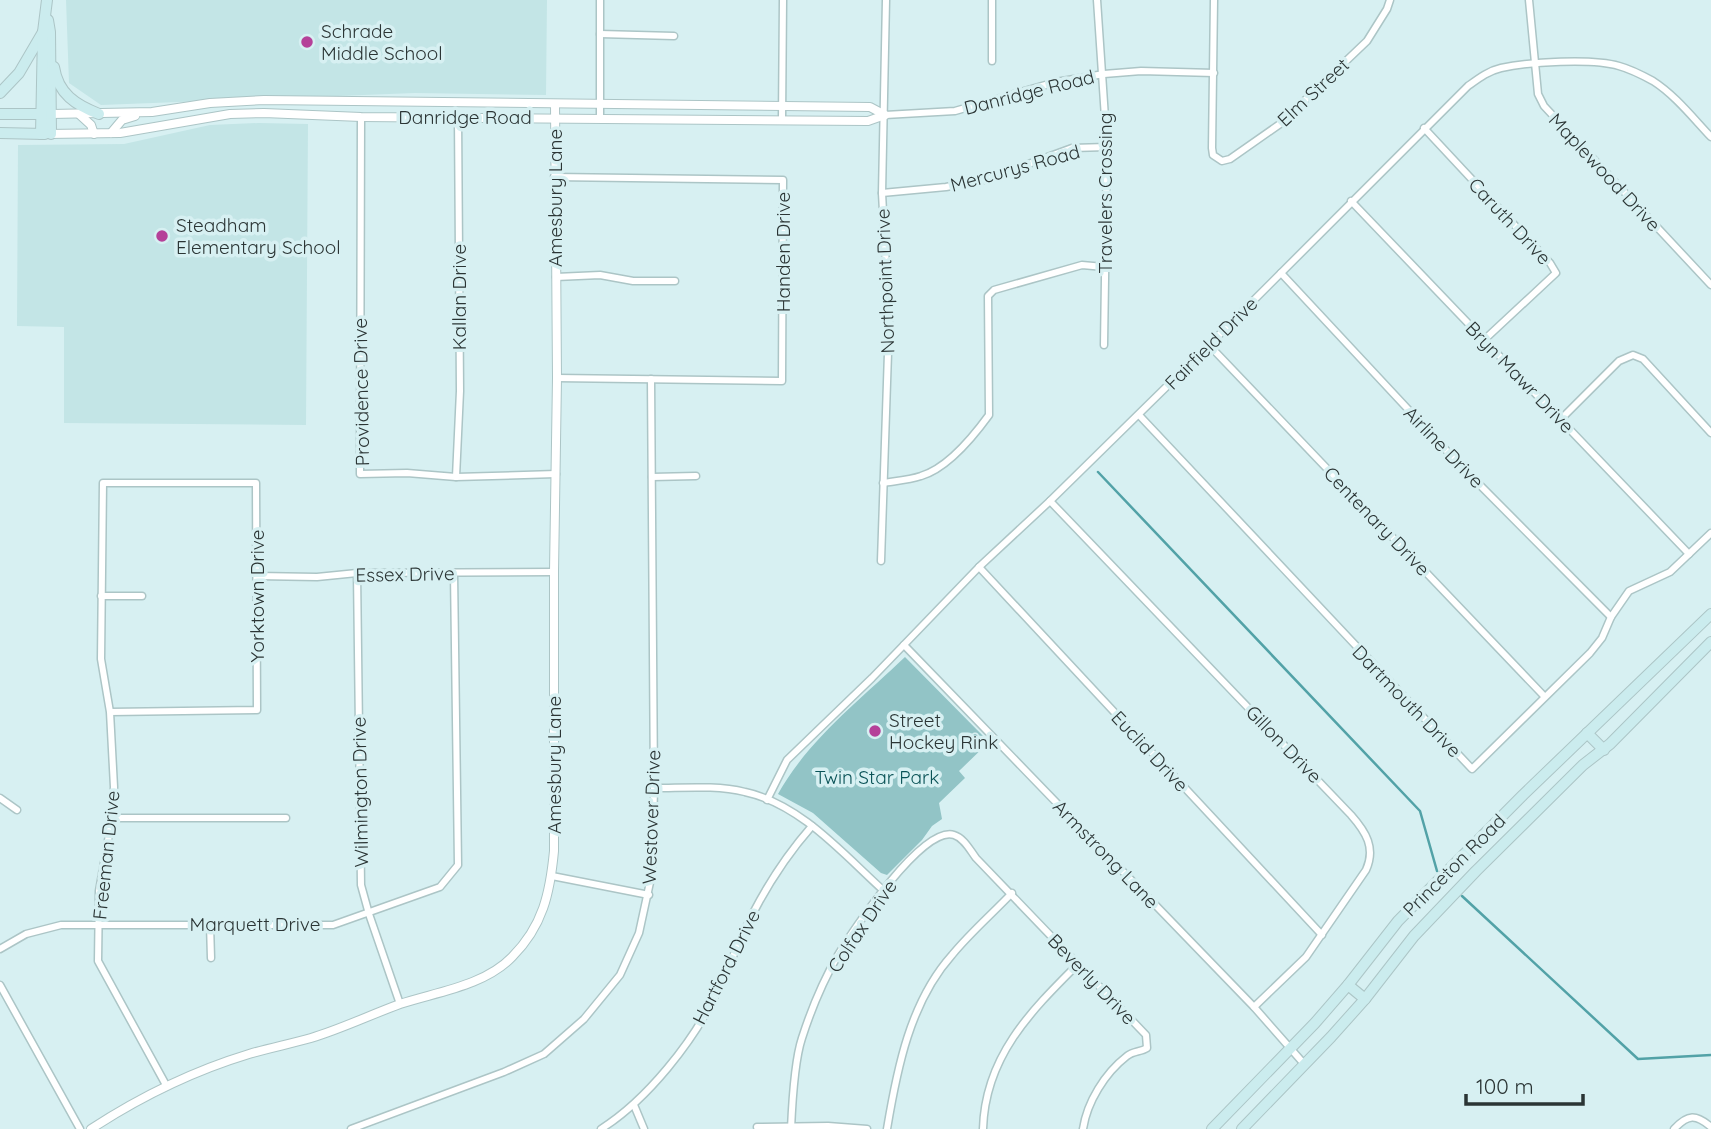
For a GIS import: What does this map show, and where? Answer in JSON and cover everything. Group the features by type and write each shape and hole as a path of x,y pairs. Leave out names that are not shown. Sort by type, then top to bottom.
{"main road":[{"path":"0,133 46,134 43,32 46,5"},
{"path":"46,5 55,75 64,92 80,107 99,114"},
{"path":"0,93 19,73 43,32"},
{"path":"46,114 50,48"},
{"path":"0,114 46,114"},
{"name":"Princeton Road","path":"1212,1129 1348,985 1398,921 1711,614"},
{"name":"Princeton Road","path":"1242,1129 1365,999 1414,936 1476,871 1583,765 1604,750 1711,642"},
{"path":"1587,733 1604,750"},
{"path":"1537,782 1551,796"},
{"path":"1463,856 1476,871"},
{"path":"1348,985 1365,999"}],"street":[{"path":"600,0 600,118"},
{"path":"782,120 783,0"},
{"name":"Northpoint Drive","path":"881,561 889,323 882,193 886,0"},
{"path":"992,0 992,61"},
{"name":"Travelers Crossing","path":"1097,0 1107,148 1104,345"},
{"path":"1214,0 1214,73"},
{"name":"Elm Street","path":"1214,73 1212,148 1216,158 1222,161 1230,159 1280,124 1367,41 1390,0"},
{"name":"Maplewood Drive","path":"1529,0 1538,94 1551,115 1711,285"},
{"path":"600,34 674,36"},
{"name":"Fairfield Drive","path":"767,800 788,760 979,567 1139,415 1281,274 1424,128 1468,86 1486,73 1500,68 1535,64 1595,62 1617,65 1655,82 1711,137"},
{"name":"Danridge Road","path":"46,134 111,133 230,114 868,121 885,115 955,111 1056,82 1104,74 1141,71 1214,73"},
{"name":"Danridge Road","path":"46,114 152,112 245,100 870,107 885,115"},
{"name":"Amesbury Lane","path":"91,1129 120,1109 166,1085 246,1055 313,1037 400,1004 480,979 511,959 533,931 545,908 554,851 557,378 555,104"},
{"path":"111,133 122,120 152,112"},
{"path":"79,114 94,134"},
{"name":"Providence Drive","path":"361,117 360,474 407,473 456,477 556,474"},
{"name":"Kallan Drive","path":"456,477 460,391 458,117"},
{"name":"Caruth Drive","path":"1424,128 1550,262 1556,273 1484,340"},
{"name":"Mercurys Road","path":"882,193 946,187 988,179 1072,148 1107,148"},
{"name":"Handen Drive","path":"554,177 783,180 782,381 651,379"},
{"name":"Bryn Mawr Drive","path":"1351,201 1689,554"},
{"path":"883,483 922,476 943,465 989,415 988,296 994,289 1082,265 1104,267"},
{"name":"Airline Drive","path":"1281,274 1460,464 1611,617"},
{"path":"556,277 600,275 633,281 675,281"},
{"name":"Centenary Drive","path":"1209,345 1544,696"},
{"path":"1561,419 1619,361 1633,355 1643,359 1711,433"},
{"path":"557,378 651,379"},
{"name":"Westover Drive","path":"351,1129 504,1072 544,1054 584,1019 620,975 639,933 652,873 654,788 651,379"},
{"name":"Dartmouth Drive","path":"1139,415 1472,769 1590,653 1602,638 1611,617 1629,591 1670,572 1711,533"},
{"path":"652,477 696,476"},
{"name":"Freeman Drive","path":"166,1085 99,961 99,891 112,818 114,787 110,712 101,659 103,483 256,483"},
{"name":"Yorktown Drive","path":"110,712 257,710 256,483"},
{"name":"Gillon Drive","path":"1050,501 1362,828 1371,849 1370,862 1306,957 1254,1007"},
{"name":"Euclid Drive","path":"979,567 1322,935"},
{"name":"Essex Drive","path":"257,576 554,572"},
{"name":"Wilmington Drive","path":"357,573 361,884 400,1004"},
{"name":"Marquett Drive","path":"0,949 26,934 61,925 333,925 440,887 457,865 454,573"},
{"path":"100,596 142,596"},
{"name":"Armstrong Lane","path":"904,645 1254,1007 1304,1065"},
{"path":"654,788 720,788 747,792 767,800 813,826 884,891"},
{"path":"0,798 17,810"},
{"path":"112,818 286,818"},
{"name":"Hartford Drive","path":"601,1129 634,1105 666,1071 707,1010 765,891 795,845 813,826"},
{"name":"Colfax Drive","path":"791,1127 800,1041 839,954 905,864 937,836 954,834"},
{"name":"Beverly Drive","path":"954,834 963,840 976,858 1146,1035 1147,1048 1127,1056 1100,1087 1092,1101 1083,1129"},
{"path":"552,876 649,895"},
{"path":"887,1129 902,1055 910,1028 925,997 950,956 1012,893"},
{"path":"210,924 211,958"},
{"path":"983,1129 990,1091 1010,1041 1034,1008 1077,965"},
{"path":"0,985 80,1129"},
{"path":"634,1105 644,1129"},
{"path":"1674,1129 1685,1119 1695,1117 1711,1127"},
{"path":"757,1127 867,1129"}],"shaded area":[{"name":"Schrade Middle School","path":"66,0 547,0 546,95 415,93 101,105 69,83"},
{"name":"Steadham Elementary School","path":"308,124 306,425 64,423 64,327 17,326 18,145 124,144 210,125"}],"green space":[{"name":"Twin Star Park","path":"905,657 989,742 959,771 965,778 939,803 942,819 932,826 922,840 887,875 881,873 813,813 778,794 790,774 820,738"}],"waterway":[{"path":"1098,472 1420,811 1437,871"},
{"path":"1462,896 1638,1059 1711,1055"}],"place":[{"name":"Schrade Middle School","path":"307,42"},
{"name":"Steadham Elementary School","path":"162,236"},
{"name":"Street Hockey Rink","path":"875,731"}]}
